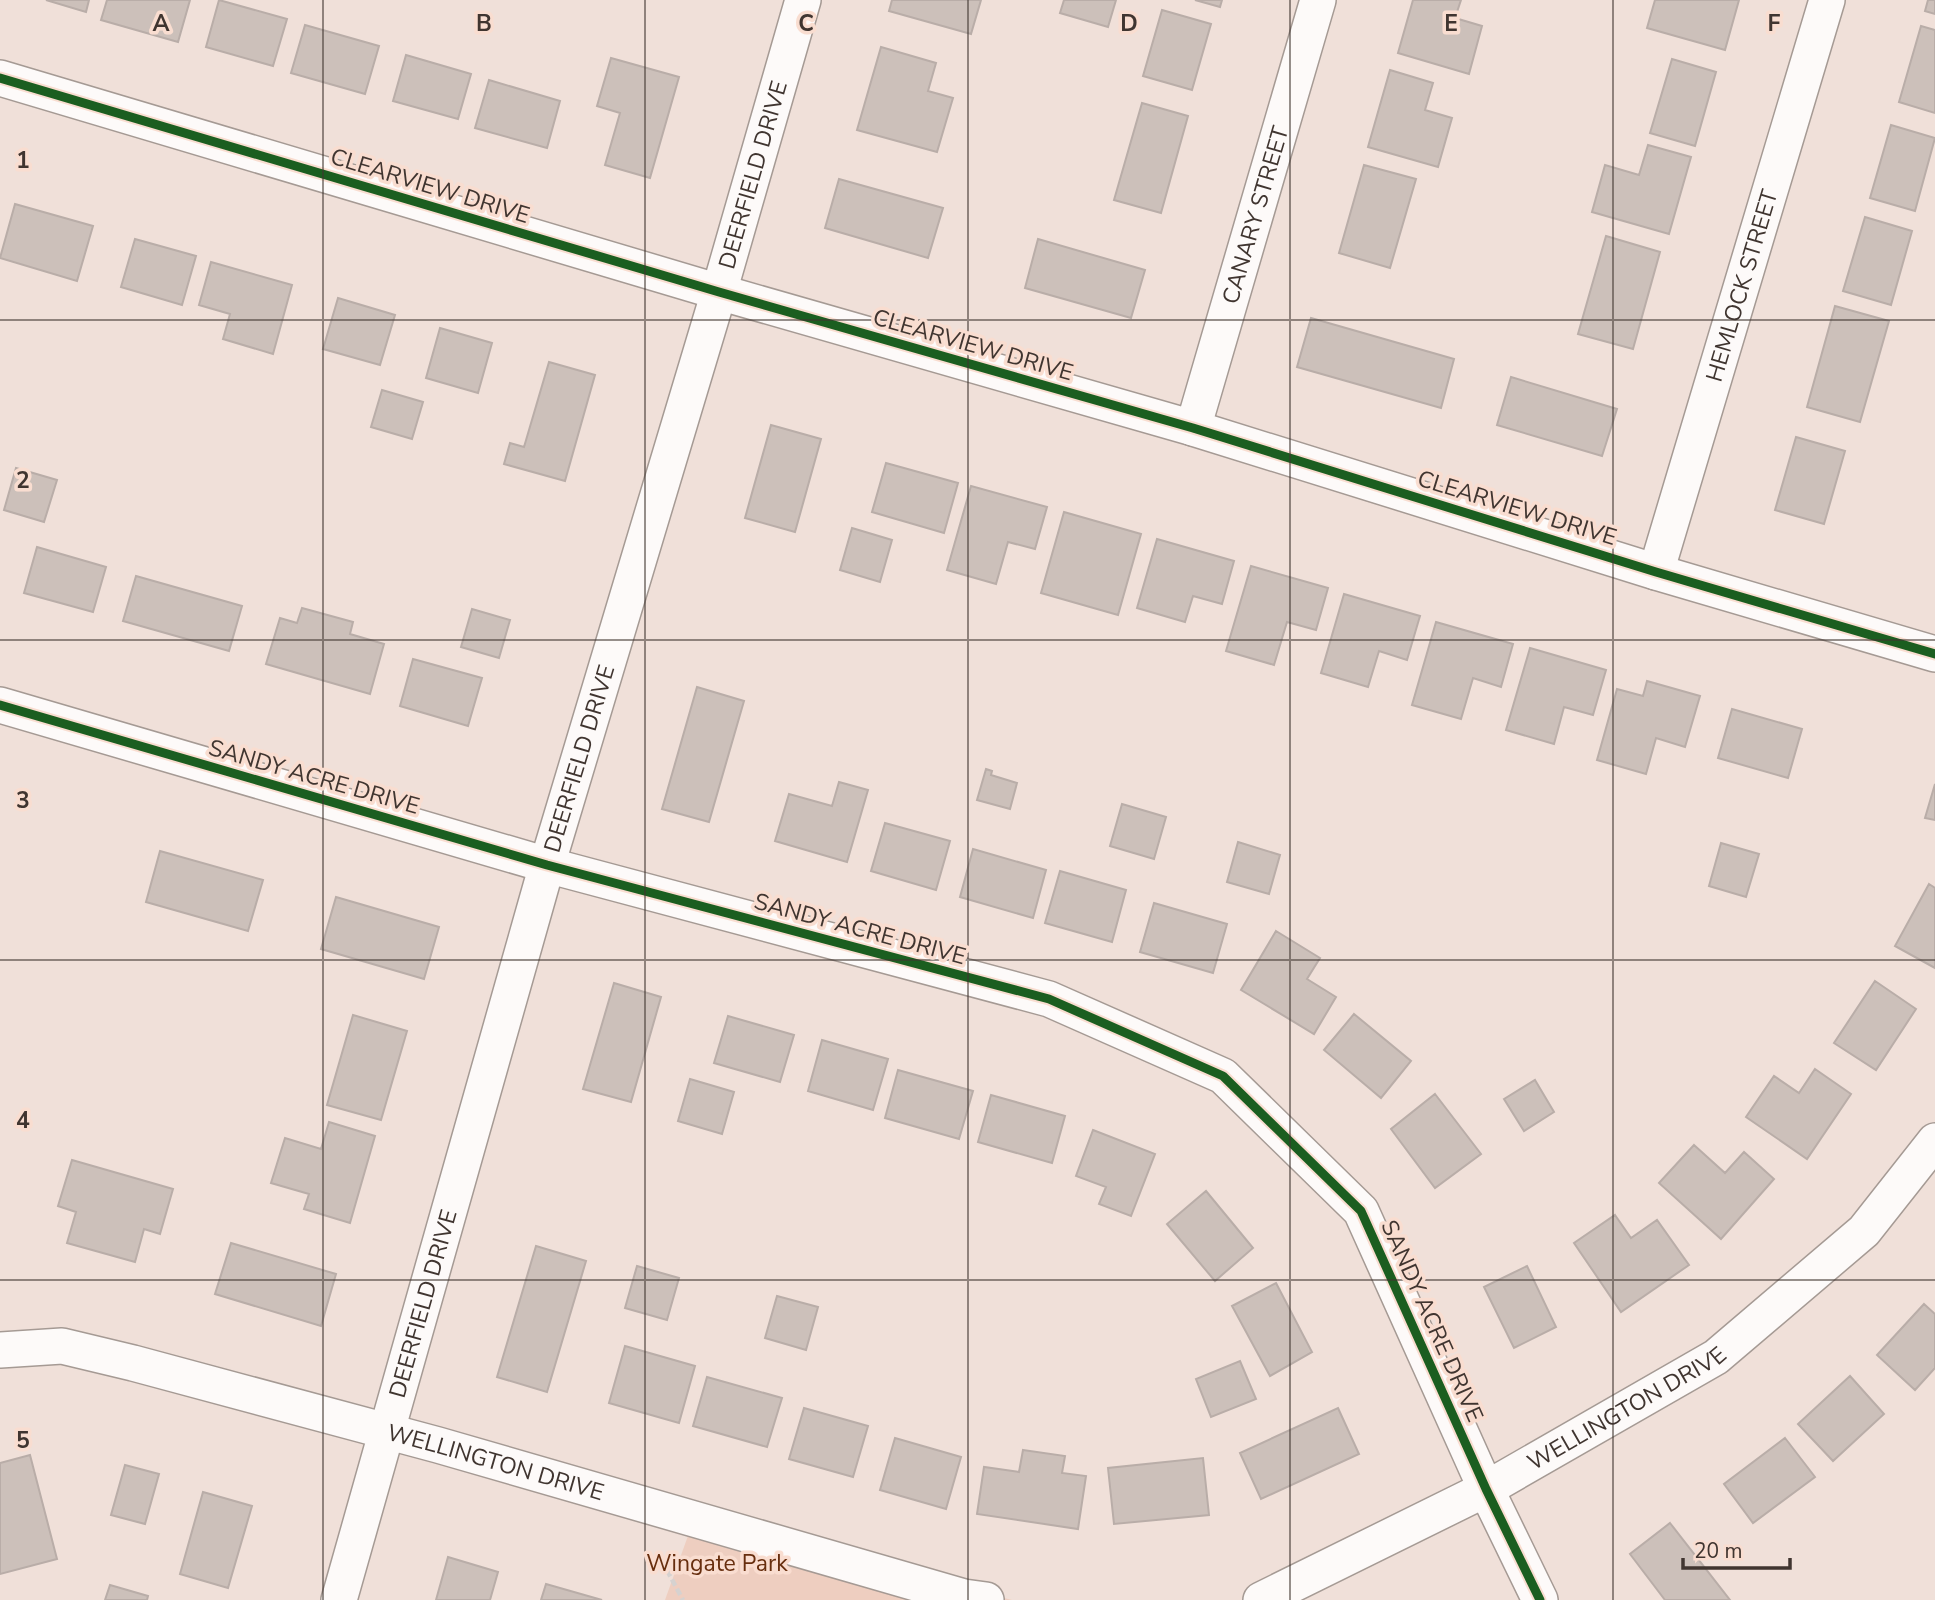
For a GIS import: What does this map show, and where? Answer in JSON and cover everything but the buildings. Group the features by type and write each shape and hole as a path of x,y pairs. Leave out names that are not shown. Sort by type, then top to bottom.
{"street":[{"name":"DEERFIELD DRIVE","path":"339,1600 547,865 719,292 803,0"},
{"name":"CANARY STREET","path":"1193,428 1318,0"},
{"name":"HEMLOCK STREET","path":"1656,572 1826,0"},
{"name":"CLEARVIEW DRIVE","path":"0,78 719,292 1193,428 1656,572 1935,654"},
{"name":"SANDY ACRE DRIVE","path":"0,705 547,865 1049,999 1223,1076 1362,1211 1486,1489 1540,1600"},
{"name":"WELLINGTON DRIVE","path":"1261,1600 1486,1489 1716,1357 1864,1231 1935,1141"},
{"name":"WELLINGTON DRIVE","path":"0,1350 62,1346 388,1432 964,1597 986,1600"}],"path":[{"path":"662,1561 683,1600"}],"green space":[{"name":"Wingate Park","path":"694,1519 1012,1600 665,1600"}],"cycle path":[{"path":"0,78 719,292 1193,428 1656,572 1935,654"},
{"path":"0,705 547,865 1049,999 1223,1076 1361,1211 1486,1489 1540,1600"}]}
